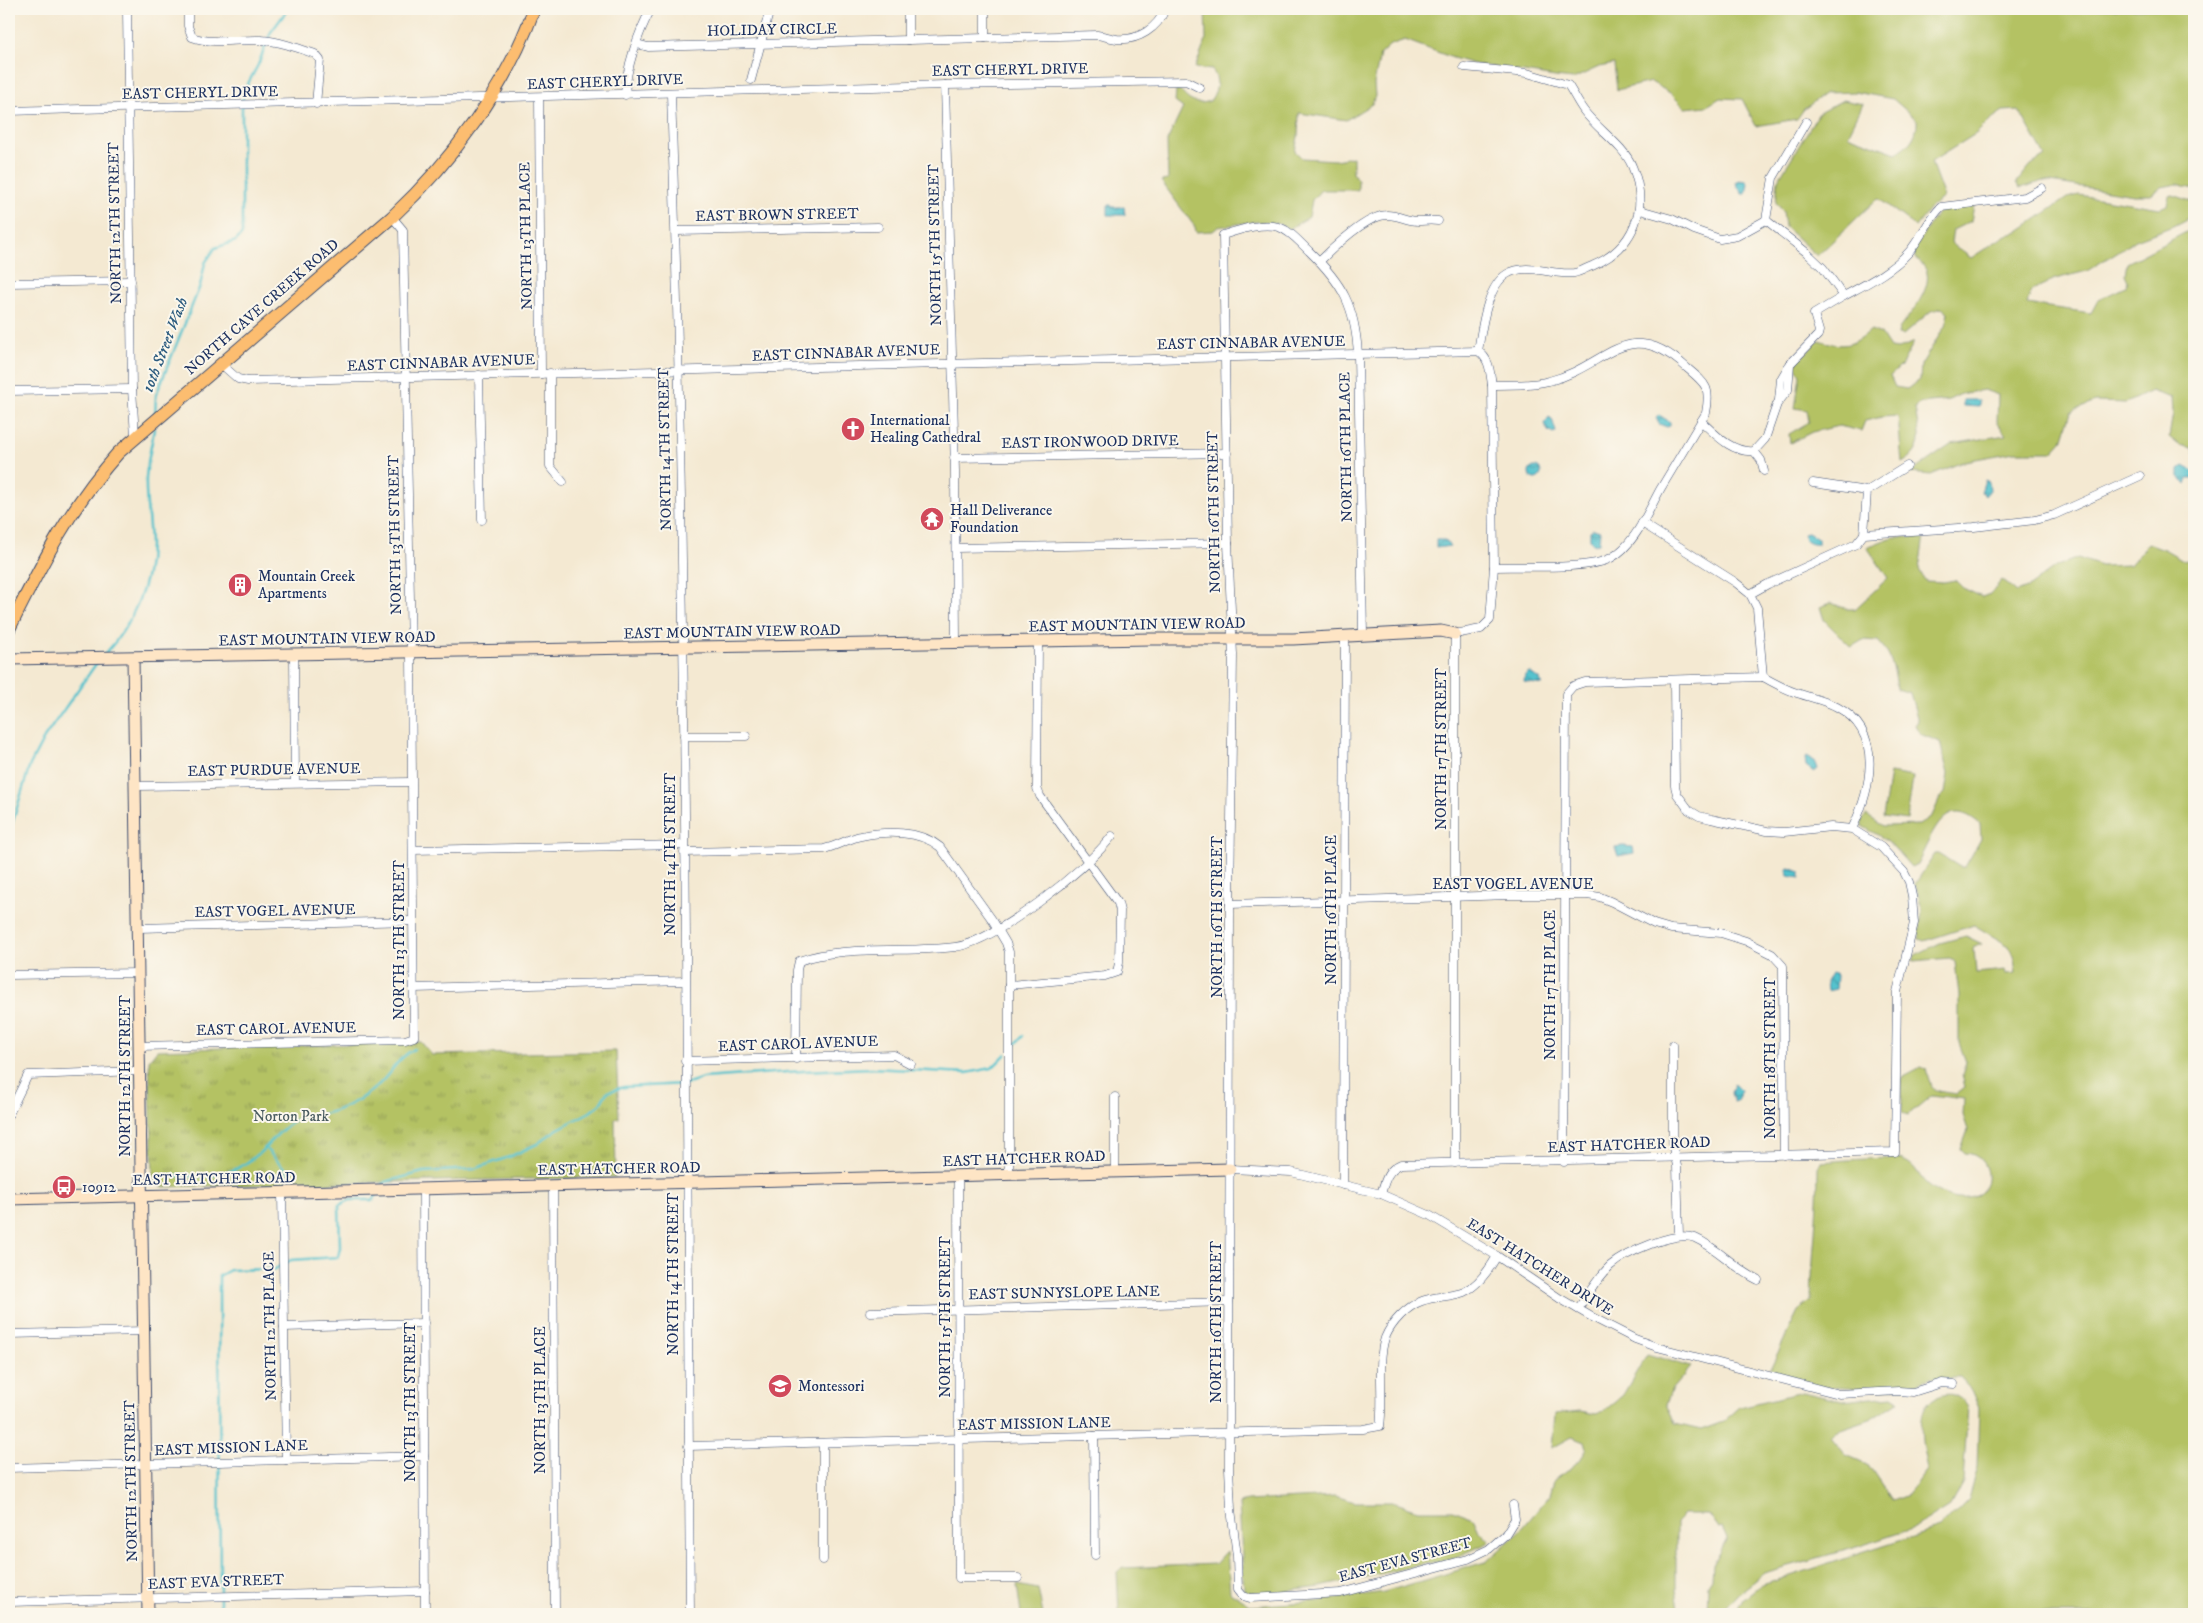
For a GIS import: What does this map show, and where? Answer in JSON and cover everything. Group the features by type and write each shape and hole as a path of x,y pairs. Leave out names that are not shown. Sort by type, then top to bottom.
{"main road":[{"name":"NORTH CAVE CREEK ROAD","path":"9,628 63,524 98,476 139,433 392,217 432,178 489,99 522,38 534,9"}],"street":[{"name":"NORTH 12TH STREET","path":"127,9 132,388 139,433"},
{"path":"188,9 188,26 192,37 205,42 261,40 314,54 320,60 316,104"},
{"path":"624,95 625,79 646,18 651,9"},
{"path":"750,80 770,9"},
{"path":"908,9 908,40"},
{"path":"984,38 985,9"},
{"name":"HOLIDAY CIRCLE","path":"637,44 648,47 1097,35 1117,39 1131,38 1144,34 1162,17 1165,9"},
{"path":"1455,634 1481,629 1490,620 1494,566 1492,385 1488,361 1478,351 1489,300 1506,274 1524,269 1558,274 1576,273 1603,261 1629,238 1640,210 1637,182 1628,158 1585,112 1568,86 1526,73 1464,67"},
{"name":"EAST CHERYL DRIVE","path":"9,111 316,104 945,85 1186,81 1200,88"},
{"name":"NORTH 15TH STREET","path":"945,85 956,548 956,643"},
{"name":"NORTH 14TH STREET","path":"671,94 676,231 684,736 690,1614"},
{"name":"NORTH 13TH PLACE","path":"539,97 541,374"},
{"path":"1766,220 1773,178 1806,122"},
{"path":"1701,421 1726,443 1747,452 1754,451 1765,439 1779,400 1782,378 1790,364 1818,335 1819,331 1814,314 1880,276 1903,258 1910,251 1931,217 1941,208 2025,197 2042,188"},
{"path":"1640,210 1672,219 1694,230 1720,239 1738,236 1766,220"},
{"path":"1320,262 1337,245 1371,219 1380,216 1398,216 1418,222 1438,221"},
{"name":"NORTH 13TH STREET","path":"392,217 402,230 411,653 414,1037"},
{"path":"1766,220 1823,268 1844,296"},
{"name":"NORTH 16TH PLACE","path":"1223,235 1249,227 1277,227 1291,233 1334,277 1347,298 1357,340 1358,354 1363,634"},
{"name":"EAST BROWN STREET","path":"676,231 878,228"},
{"name":"NORTH 16TH STREET","path":"1223,235 1228,543 1232,638 1229,1432 1230,1495 1237,1556 1238,1590 1243,1596"},
{"path":"9,283 131,280"},
{"path":"1492,385 1551,381 1570,375 1618,347 1639,343 1654,345 1679,360 1706,385 1709,398 1706,413 1642,523 1617,554 1600,562 1542,566 1494,566"},
{"name":"EAST CINNABAR AVENUE","path":"220,364 242,381 1478,351"},
{"path":"550,373 550,466 562,482"},
{"path":"479,375 482,520"},
{"path":"9,391 132,388"},
{"path":"1754,451 1761,460 1764,471"},
{"name":"EAST IRONWOOD DRIVE","path":"954,458 1227,453"},
{"path":"1813,483 1867,491 1907,466"},
{"path":"1864,534 1974,527 2035,520 2054,515 2140,476"},
{"path":"1750,594 1856,544 1864,534 1867,491"},
{"path":"1642,523 1740,585 1750,594 1757,608 1763,676"},
{"path":"956,548 1228,543"},
{"name":"EAST MOUNTAIN VIEW ROAD","path":"9,659 1293,638 1441,631 1455,634"},
{"name":"NORTH 17TH STREET","path":"1455,634 1455,1163"},
{"name":"NORTH 16TH PLACE","path":"1343,1185 1345,636"},
{"path":"1009,985 1105,976 1117,972 1119,963 1120,911 1118,903 1040,796 1037,788 1038,642"},
{"path":"294,655 295,783"},
{"name":"NORTH 12TH STREET","path":"133,658 139,928 139,1071 148,1614"},
{"path":"1763,676 1792,691 1843,710 1855,722 1866,739 1870,759 1868,786 1862,808 1852,829 1831,827 1784,832 1767,831 1705,818 1689,810 1677,794 1675,786 1674,680 1763,676"},
{"name":"NORTH 17TH PLACE","path":"1564,1162 1566,694 1569,689 1578,683 1585,682 1674,680"},
{"path":"684,736 746,736"},
{"name":"EAST PURDUE AVENUE","path":"136,786 411,782"},
{"name":"EAST HATCHER ROAD","path":"1381,1194 1386,1176 1393,1168 1401,1164 1564,1162 1895,1152 1897,992 1914,923 1914,907 1909,882 1894,860 1881,847 1852,829"},
{"path":"413,850 824,849 839,846 860,836 882,834 914,834 933,841 946,854 1006,943 1009,985 1008,1175"},
{"path":"796,1059 797,970 799,961 809,957 856,952 955,947 976,942 998,930 1045,896 1088,861 1112,836"},
{"name":"EAST VOGEL AVENUE","path":"1230,904 1455,897 1564,895 1600,897 1654,924 1671,929 1707,931 1742,939 1772,954 1782,962"},
{"name":"EAST VOGEL AVENUE","path":"139,928 412,921"},
{"name":"NORTH 18TH STREET","path":"1782,962 1784,971 1784,1154"},
{"path":"9,975 139,973"},
{"path":"414,988 685,981"},
{"name":"EAST CAROL AVENUE","path":"139,1046 405,1040 414,1037"},
{"path":"1673,1045 1673,1148 1679,1236"},
{"name":"EAST CAROL AVENUE","path":"685,1061 894,1055 911,1064"},
{"path":"9,1114 28,1075 139,1071"},
{"path":"1115,1097 1115,1172"},
{"name":"EAST HATCHER ROAD","path":"9,1199 1230,1169"},
{"name":"EAST HATCHER DRIVE","path":"1230,1169 1291,1172 1381,1194 1429,1215 1497,1256 1578,1309 1635,1340 1657,1347 1839,1394 1913,1392 1942,1382 1954,1384"},
{"name":"NORTH 15TH STREET","path":"958,1176 959,1578 1018,1578"},
{"name":"NORTH 13TH PLACE","path":"553,1186 555,1614"},
{"name":"NORTH 13TH STREET","path":"423,1189 425,1614"},
{"name":"NORTH 12TH PLACE","path":"282,1192 286,1460"},
{"path":"1578,1309 1611,1265 1650,1244 1679,1236 1692,1237 1704,1243 1744,1273 1758,1280"},
{"name":"EAST MISSION LANE","path":"688,1446 1363,1429 1380,1426 1382,1351 1392,1326 1404,1312 1422,1301 1464,1292 1480,1281 1497,1256"},
{"name":"EAST SUNNYSLOPE LANE","path":"870,1312 1229,1302"},
{"path":"284,1328 424,1323"},
{"path":"9,1334 144,1331"},
{"path":"1094,1436 1095,1556"},
{"path":"823,1443 823,1560"},
{"name":"EAST MISSION LANE","path":"9,1468 424,1456"},
{"name":"EAST EVA STREET","path":"1243,1596 1268,1598 1341,1593 1468,1559 1489,1549 1505,1535 1515,1519 1513,1505"},
{"name":"EAST EVA STREET","path":"9,1602 425,1590"}],"green space":[{"path":"1205,9 2194,9 2194,189 2177,184 2162,187 2151,195 2134,195 2044,181 2020,188 2017,182 2031,165 2045,156 2019,110 2003,111 1990,120 1977,133 1931,162 1944,197 1931,207 1916,227 1878,198 1817,256 1785,227 1783,211 1776,203 1778,180 1819,113 1843,100 1863,104 1848,135 1896,153 1901,150 1912,140 1916,131 1917,120 1893,99 1855,92 1826,93 1804,109 1797,119 1756,126 1742,99 1720,98 1707,106 1685,108 1670,93 1651,82 1617,90 1614,64 1599,67 1573,79 1555,77 1474,64 1405,40 1390,45 1380,54 1374,84 1375,96 1372,104 1346,120 1299,113 1298,137 1295,151 1302,158 1335,160 1353,157 1353,173 1358,181 1358,190 1321,190 1312,200 1309,217 1289,229 1272,223 1255,222 1218,227 1213,231 1196,232 1195,227 1161,181 1168,180 1167,141 1183,108 1175,102 1176,90 1180,90 1186,97 1196,103 1201,103 1210,101 1216,89 1217,82 1212,70 1195,68 1206,40"},
{"path":"2079,195 2160,208 2167,205 2169,196 2173,195 2194,202 2194,215 2173,226 2136,240 2087,271 2055,279 2031,291 2027,304 2091,313 2098,300 2125,287 2128,281 2125,274 2127,263 2194,228 2194,454 2192,448 2179,445 2169,437 2173,413 2172,398 2151,391 2126,403 2095,402 2071,412 2062,441 2052,452 2014,452 1965,461 1931,475 1910,473 1952,444 2006,435 1997,422 1998,395 1984,390 1961,394 1949,400 1920,403 1915,407 1919,432 1918,446 1910,458 1902,463 1898,416 1865,421 1861,431 1839,426 1812,432 1790,443 1789,434 1809,422 1807,410 1795,408 1800,376 1795,364 1819,340 1841,345 1847,344 1858,340 1871,330 1881,334 1890,348 1898,349 1914,342 1901,366 1890,376 1895,387 1907,389 1920,380 1921,365 1945,326 1948,313 1942,308 1931,311 1903,335 1898,334 1899,329 1918,303 1926,287 1926,271 1915,258 1914,249 1937,213 1947,208 1974,206 1971,221 1953,230 1951,243 1971,258 2006,235 2016,233 2067,198"},
{"path":"1892,537 1924,537 1919,569 1925,581 1944,582 1955,580 1963,588 1982,597 1990,594 2002,580 2017,592 2027,588 2057,566 2078,558 2101,566 2130,565 2148,543 2164,549 2185,561 2194,555 2194,1614 1736,1614 1744,1598 1759,1586 1940,1528 1968,1499 1977,1468 1979,1408 1971,1390 1960,1378 1930,1378 1906,1387 1869,1389 1819,1387 1770,1369 1798,1311 1811,1301 1818,1167 1821,1162 1875,1159 1902,1160 1912,1166 1932,1188 1956,1198 1968,1198 1977,1195 1983,1190 1986,1183 1987,1175 1981,1160 1974,1155 1965,1153 1961,1149 1968,1130 1963,1115 1964,1099 1932,1095 1908,1115 1902,1112 1902,1077 1921,1067 1926,1069 1932,1086 1938,1091 1956,1094 1965,1087 1962,1075 1966,1062 1959,1043 1959,995 1955,962 1950,958 1913,961 1915,955 1940,943 1966,936 1982,944 1974,948 1976,973 2006,970 2007,974 2016,973 2014,959 2009,946 1974,925 1924,941 1919,939 1922,909 1915,884 1935,854 1939,854 1960,867 1965,867 1981,839 1980,824 1968,815 1957,813 1948,815 1934,831 1917,864 1911,867 1888,841 1862,826 1862,820 1866,815 1883,826 1919,825 1932,816 1940,798 1945,793 1948,774 1940,742 1920,734 1915,725 1918,721 1910,693 1897,689 1892,663 1886,651 1878,641 1863,640 1851,647 1824,620 1820,607 1831,603 1847,609 1855,609 1888,578 1867,547"},
{"path":"1890,773 1913,777 1907,820 1883,817"},
{"name":"Norton Park","path":"421,1042 432,1055 616,1051 619,1118 615,1119 616,1177 164,1187 155,1183 153,1177 149,1060 157,1050"},
{"path":"1647,1354 1691,1367 1672,1389 1666,1404 1675,1424 1701,1430 1723,1422 1740,1407 1802,1392 1842,1401 1892,1396 1900,1401 1873,1418 1835,1431 1830,1436 1846,1455 1867,1464 1892,1501 1907,1495 1927,1469 1921,1427 1926,1406 1932,1399 1942,1394 1954,1394 1960,1397 1968,1406 1963,1482 1950,1506 1917,1527 1860,1546 1764,1573 1742,1590 1728,1606 1724,1614 1707,1614 1708,1585 1712,1579 1713,1565 1727,1538 1722,1527 1718,1528 1708,1514 1684,1514 1676,1522 1676,1590 1680,1614 1119,1614 1117,1572 1122,1568 1215,1564 1227,1551 1230,1592 1252,1606 1318,1601 1384,1592 1486,1562 1520,1531 1550,1495 1554,1481 1580,1460 1587,1449 1585,1442 1572,1437 1552,1448 1555,1414 1580,1411 1596,1414 1604,1411 1623,1395"},
{"path":"1335,1496 1355,1502 1392,1502 1418,1510 1452,1510 1473,1518 1478,1529 1490,1542 1457,1557 1320,1587 1272,1593 1244,1592 1239,1503"},
{"path":"1017,1585 1038,1589 1043,1614 1021,1614"}],"water":[{"path":"1738,180 1748,183 1746,194 1742,194 1739,189 1736,183"},
{"path":"1108,205 1124,207 1125,215 1108,215"},
{"path":"1963,400 1979,400 1979,407 1963,406"},
{"path":"1659,415 1670,422 1670,426 1667,427 1659,424 1656,418"},
{"path":"1549,417 1552,419 1556,432 1553,434 1548,431 1544,424"},
{"path":"2184,466 2193,471 2194,478 2188,479 2186,485 2179,475 2179,470"},
{"path":"1535,467 1541,473 1535,479 1529,473"},
{"path":"1985,480 1989,482 1990,490 1985,496 1981,492"},
{"path":"1593,529 1600,531 1599,543 1593,544 1590,540 1590,531"},
{"path":"1808,533 1818,539 1818,544 1806,541 1803,534"},
{"path":"1436,540 1445,540 1450,546 1436,548"},
{"path":"1529,672 1539,679 1542,685 1524,682 1525,675"},
{"path":"1808,757 1816,763 1818,769 1814,772 1806,766 1805,758"},
{"path":"1615,847 1633,847 1634,853 1618,856"},
{"path":"1790,868 1800,872 1800,878 1788,876 1787,869"},
{"path":"1831,973 1837,975 1836,989 1827,991 1826,982"},
{"path":"1734,1084 1741,1091 1737,1101 1734,1102 1731,1093"}],"waterway":[{"name":"10th Street Wash","path":"155,416 156,395 200,286 205,263 215,248 236,241 242,234 242,106 244,91 258,65 271,32 288,9"},
{"name":"10th Street Wash","path":"105,654 131,618 147,575 150,546 146,478 154,429"},
{"name":"10th Street Wash","path":"9,834 30,765 44,738 98,661"},
{"path":"1012,1048 1023,1036"},
{"path":"169,1176 210,1176 232,1171 254,1158 289,1124 300,1118 317,1116 347,1106 365,1095 377,1086 407,1053 414,1049"},
{"path":"383,1185 385,1182 423,1172 474,1169 509,1157 537,1144 556,1130 590,1112 600,1104 607,1092 624,1087 685,1084 703,1078 871,1068 967,1073 992,1068 1006,1054"},
{"path":"265,1148 294,1178"},
{"path":"220,1614 219,1276 230,1270 275,1269 291,1260 338,1257 340,1248 339,1205 350,1200 373,1200 377,1194"}],"place":[{"name":"International Healing Cathedral","path":"853,429"},
{"name":"Hall Deliverance Foundation","path":"932,519"},
{"name":"Mountain Creek Apartments","path":"240,585"},
{"name":"10912","path":"64,1187"},
{"name":"Montessori","path":"780,1386"}]}
